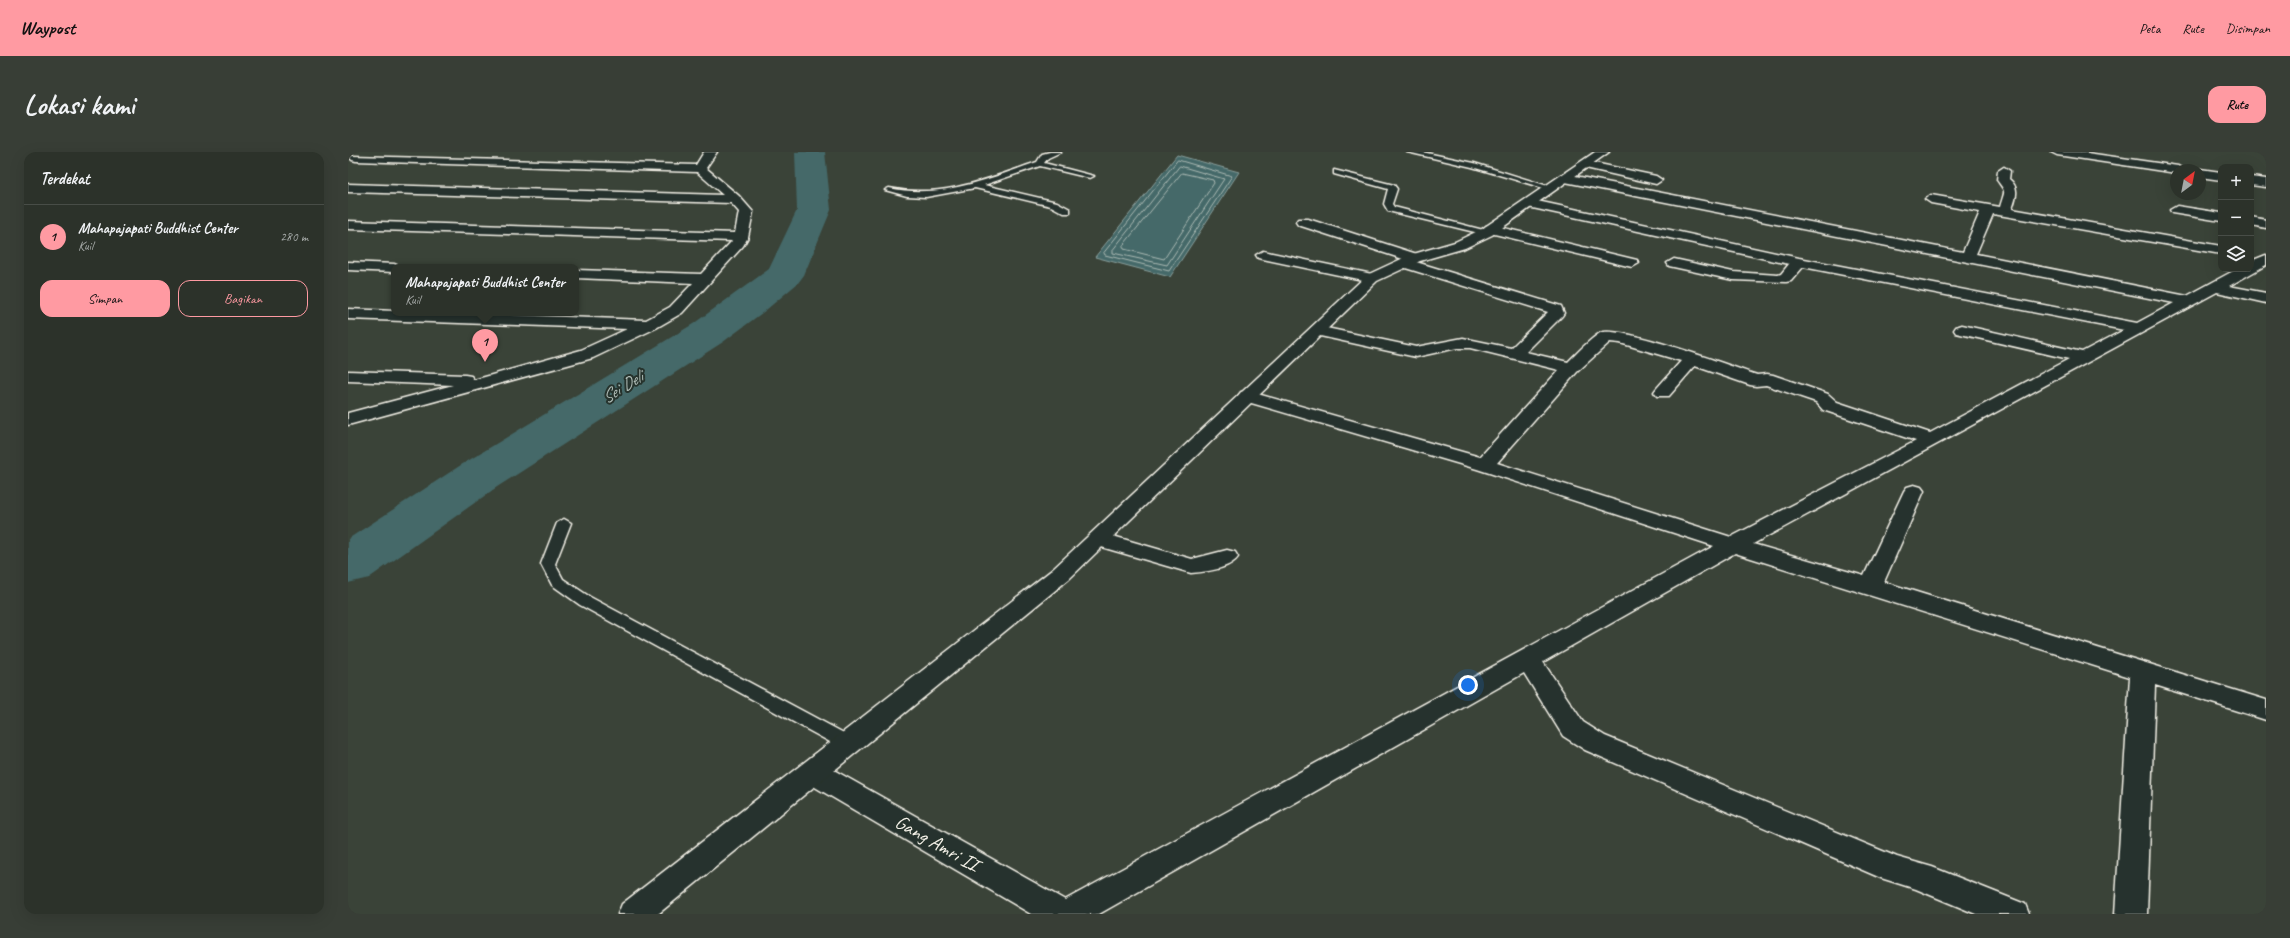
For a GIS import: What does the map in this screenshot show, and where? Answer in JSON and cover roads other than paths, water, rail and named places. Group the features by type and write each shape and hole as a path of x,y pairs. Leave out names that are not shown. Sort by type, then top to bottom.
{"street":[{"path":"352,159 369,152"},
{"path":"700,168 705,158 711,152"},
{"path":"634,914 1061,574 1372,278 1410,260 1460,245 1489,231 1603,152"},
{"path":"2057,152 2170,169"},
{"path":"2154,166 2155,152"},
{"path":"348,419 397,404 492,381 587,354 650,325 676,310 741,237 746,212 735,199 700,168 352,159"},
{"path":"1585,165 1656,180"},
{"path":"2004,171 2003,180 2010,186 2011,191 2005,212"},
{"path":"2206,174 2218,176"},
{"path":"2254,181 2266,183"},
{"path":"1558,183 1969,251 2146,278"},
{"path":"348,188 735,199"},
{"path":"1931,199 2218,249"},
{"path":"1528,203 1800,262 2140,328"},
{"path":"1969,251 1988,209"},
{"path":"2178,210 2218,216"},
{"path":"1303,222 1555,309 1556,312 1514,354"},
{"path":"2254,222 2266,224"},
{"path":"348,225 741,237"},
{"path":"1489,231 1632,263"},
{"path":"1969,251 2190,301"},
{"path":"1263,255 1372,278"},
{"path":"2254,256 2266,259"},
{"path":"2254,265 2266,259"},
{"path":"1674,263 1733,276 1778,279 1786,278 1800,262"},
{"path":"348,266 391,268"},
{"path":"1069,914 1529,660 1733,545 1932,440 2242,272"},
{"path":"579,274 705,279"},
{"path":"2214,287 2266,298"},
{"path":"348,314 391,316"},
{"path":"403,316 650,325"},
{"path":"1962,330 2083,357"},
{"path":"1317,331 1416,352 1428,352 1462,342 1571,368"},
{"path":"1484,465 1571,368 1606,337 1621,338 1674,352 1691,360 1756,381 1768,379 1822,398 1830,406 1932,440"},
{"path":"1663,392 1691,360"},
{"path":"348,376 492,381"},
{"path":"1247,396 1484,465 1733,545 1871,586 2266,710"},
{"path":"1871,586 1914,491"},
{"path":"1098,539 1194,567 1227,557"},
{"path":"1529,660 1573,729 1595,743 1892,869 1921,877 2013,914"},
{"path":"2131,914 2144,671"},
{"name":"Gang Amri II","path":"813,772 1060,914"}],"lane":[{"path":"1040,164 1045,156 1058,152"},
{"path":"1410,152 1558,183"},
{"path":"889,190 920,196 941,194 1040,164 1090,176"},
{"path":"1337,172 1391,187 1393,189 1388,204 1391,208 1489,231"},
{"path":"973,185 1054,204 1067,211"},
{"path":"564,523 548,564 557,582 585,601 847,743"}],"water":[{"path":"1177,155 1239,172 1170,277 1095,257"}],"waterway":[{"name":"Sei Deli","path":"348,565 479,476 708,333 752,302 785,275 814,210 810,152"}],"place":[{"name":"Mahapajapati Buddhist Center","path":"485,362"}]}
